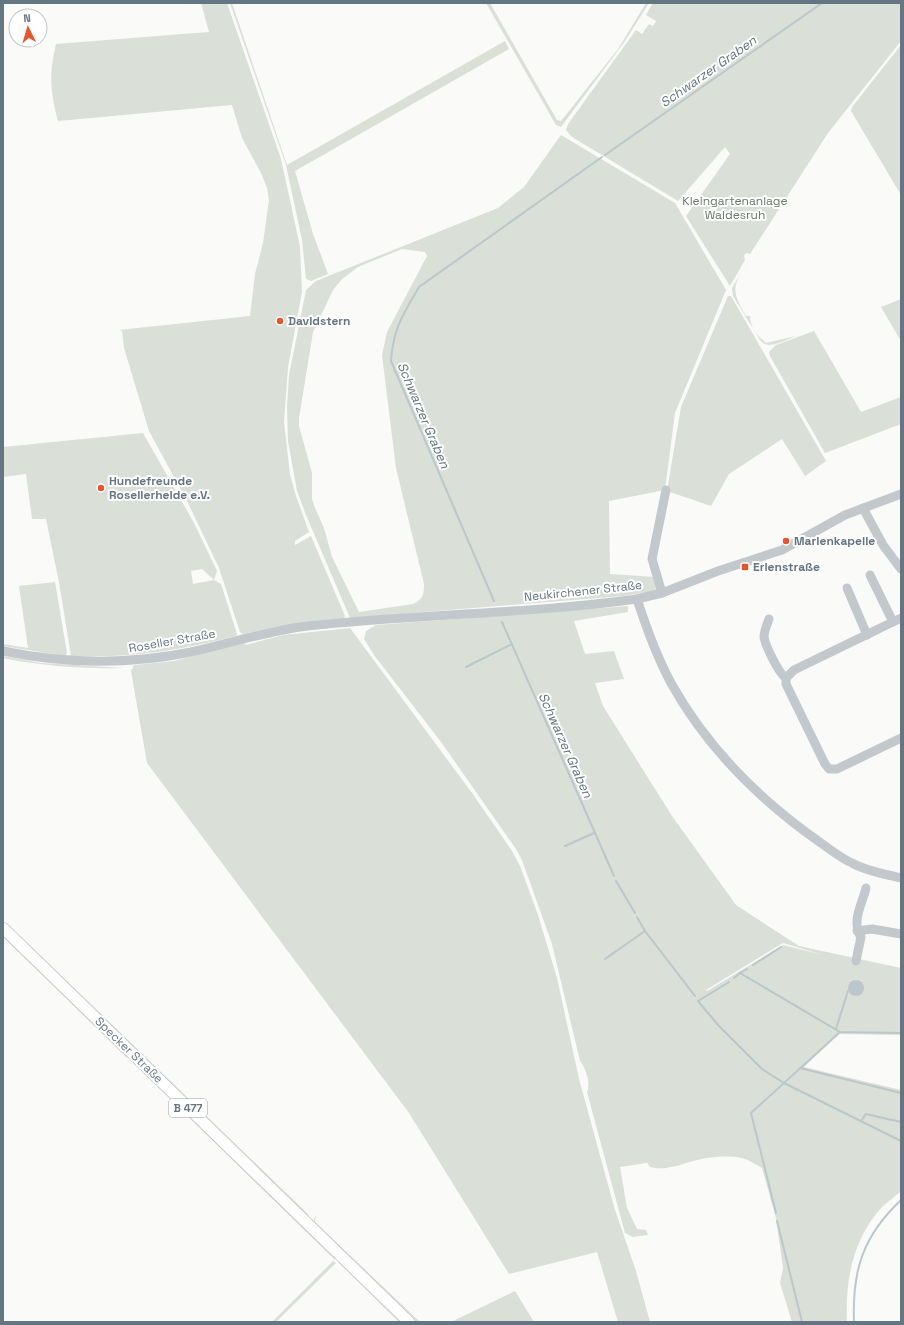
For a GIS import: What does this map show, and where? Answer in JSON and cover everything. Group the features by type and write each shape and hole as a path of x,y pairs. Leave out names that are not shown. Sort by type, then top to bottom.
{"main road":[{"name":"Specker Straße","path":"3,928 409,1322"}],"street":[{"path":"662,593 652,559 666,490"},
{"name":"Neukirchener Straße","path":"295,628 637,599 662,593 718,571 782,550 845,515 901,494"},
{"path":"863,508 883,546 901,569"},
{"path":"787,676 897,620 870,575"},
{"path":"847,588 867,635"},
{"path":"637,599 650,635 670,682 690,714 727,761 782,814 842,857 864,868 901,878"},
{"path":"769,619 765,630 765,639 778,669 787,676"},
{"name":"Roseller Straße","path":"3,651 44,658 77,661 138,660 188,652 295,628"},
{"path":"787,676 786,688 829,769 838,769 901,738"},
{"path":"856,961 861,937 856,930 855,922 866,888"},
{"path":"856,930 872,929 901,934"}],"green space":[{"path":"201,3 227,3 281,159 300,247 302,292 288,367 284,422 290,475 309,532 295,541 295,545 311,536 345,616 344,618 303,622 243,634 240,632 219,568 187,501 149,431 124,348 122,331 119,330 250,316 255,274 263,243 269,200 267,188 261,173 242,138 232,105 58,121 53,101 51,82 52,64 56,44 209,32"},
{"path":"230,3 232,3 287,165 505,41 509,49 295,171 313,234 328,274 311,281 306,279 302,240 286,165"},
{"path":"486,3 490,3 557,120 561,121 618,49 646,3 649,3 625,41 561,127 556,125"},
{"name":"Kleingartenanlage Waldesruh","path":"653,3 901,3 901,41 828,133 750,254 746,253 744,256 745,260 730,286 686,216 730,154 725,147 678,201 572,137 566,130 568,124 636,30 642,34 649,24 653,26 656,21 646,15"},
{"path":"901,45 901,195 851,111 852,107"},
{"path":"561,135 675,203 726,290 675,413 665,490 609,501 610,574 655,577 656,591 623,596 350,618 297,491 288,441 287,407 289,375 306,290 316,281 498,208 524,187","holes":["402,249 425,252 427,256 387,332 382,355 396,468 424,584 424,591 421,598 413,604 359,612 332,557 324,528 312,499 312,473 299,426 313,332 333,290 342,279 358,267"]},
{"path":"751,257 736,286 735,292 740,306 746,316 750,316 751,324 755,331 766,343 796,336 777,344 767,345 763,343 760,340 733,296 732,288"},
{"path":"728,296 731,296 826,461 805,476 782,439 729,474 711,506 667,491 681,407"},
{"path":"901,299 901,341 881,307"},
{"path":"814,331 861,412 901,397 901,424 825,453 769,352 776,345"},
{"path":"143,433 194,523 217,571 214,580 221,584 237,634 236,636 194,646 134,655 71,656 59,582 46,519 32,519 26,474 3,477 3,447","holes":["202,569 214,580 193,584 191,571"]},
{"path":"55,582 67,653 65,656 3,646 3,644 28,648 19,586"},
{"path":"628,606 628,612 574,621 585,654 614,651 624,679 595,683 603,706 672,816 736,905 799,946 901,968 901,1035 839,1034 804,1067 901,1090 901,1191 879,1211 861,1238 849,1279 847,1293 847,1322 792,1322 780,1283 783,1268 776,1218 762,1168 740,1157 712,1157 667,1168 650,1167 647,1163 620,1167 627,1208 637,1229 646,1230 648,1235 633,1237 625,1233 587,1092 587,1076 580,1061 552,944 522,860 516,849 441,742 374,655 364,639 366,631 376,625","holes":["783,943 823,955 783,945 707,991 706,990"]},
{"path":"350,628 472,793 512,851 520,866 538,915 557,978 579,1079 615,1210 636,1271 650,1322 618,1322 597,1252 509,1274 409,1113 147,763 131,671 134,665 174,661 244,643 246,645 283,635"},
{"path":"3,656 41,663 123,668 93,668 36,664 7,659 3,658"},
{"path":"7,923 309,1215 307,1217"},
{"path":"3,937 9,938 128,1057 127,1058"},
{"path":"134,1059 336,1258 335,1260 131,1061"},
{"path":"316,1215 315,1222 420,1322 413,1322 313,1225"},
{"path":"333,1261 336,1263 276,1322 272,1322"},
{"path":"340,1261 405,1322 399,1322 338,1262"},
{"path":"515,1291 534,1322 451,1322"}],"shaded area":[{"path":"856,980 863,985 864,988 859,995 856,996 849,991 848,988 853,981"}],"waterway":[{"name":"Schwarzer Graben","path":"605,155 822,3"},
{"name":"Schwarzer Graben","path":"494,601 391,361 394,340 400,322 419,287 602,157"},
{"name":"Schwarzer Graben","path":"502,622 614,876"},
{"path":"466,667 512,644"},
{"path":"565,846 594,833"},
{"name":"Schwarzer Graben","path":"616,881 635,913"},
{"name":"Schwarzer Graben","path":"637,917 645,931 695,996"},
{"path":"605,959 645,931"},
{"path":"753,965 781,947"},
{"path":"740,973 747,969"},
{"path":"734,978 740,973 840,1032 901,1033"},
{"name":"Schwarzer Graben","path":"729,982 698,1001 718,1025 762,1069 784,1083 901,1141"},
{"path":"836,1029 848,991"},
{"path":"776,1213 751,1113 840,1032"},
{"path":"800,1068 901,1093"},
{"path":"861,1121 866,1114 901,1122"},
{"path":"854,1322 855,1286 862,1255 877,1227 901,1200"},
{"path":"777,1221 802,1322"}],"place":[{"name":"Davidstern","path":"280,321"},
{"name":"Hundefreunde Rosellerheide e.V.","path":"101,488"},
{"name":"Marienkapelle","path":"786,541"},
{"name":"Erlenstraße","path":"745,567"}]}
